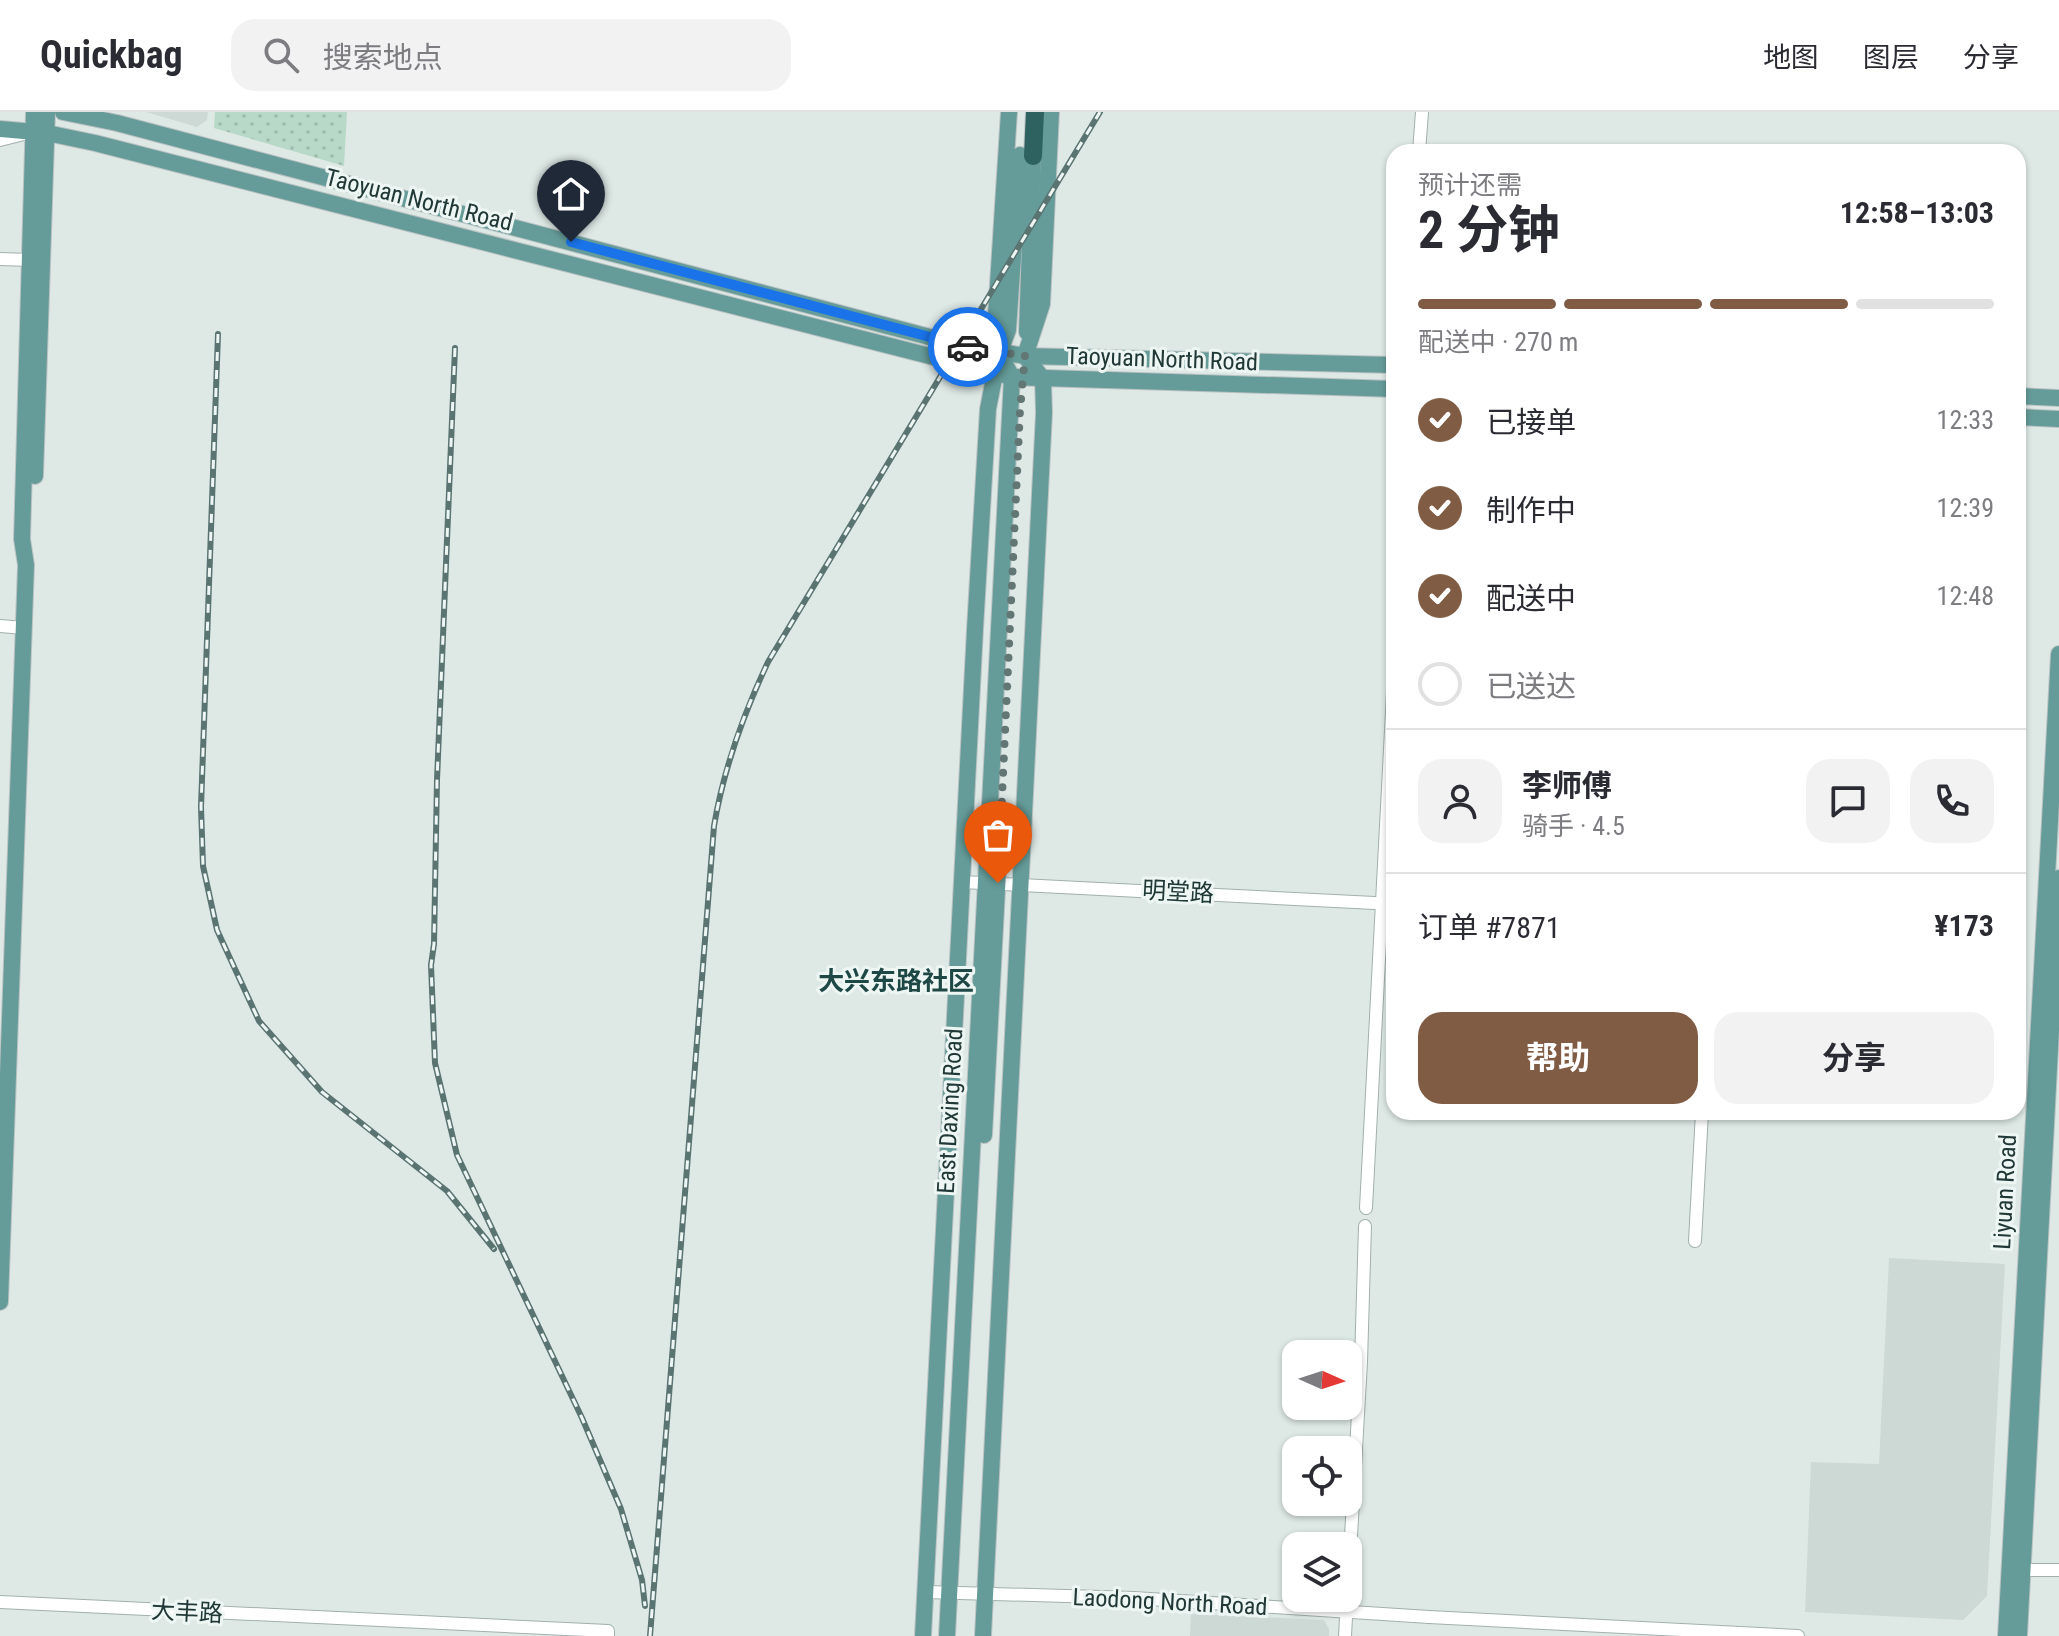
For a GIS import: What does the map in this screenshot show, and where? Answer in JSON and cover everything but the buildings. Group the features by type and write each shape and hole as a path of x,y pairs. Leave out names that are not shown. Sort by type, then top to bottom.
{"highway":[{"path":"1023,112 1027,156"},
{"path":"1027,156 1035,112"}],"main road":[{"path":"26,565 32,540 40,132 34,112"},
{"path":"0,1302 5,1032 26,565 22,539 30,260 40,132 47,112"},
{"name":"Taoyuan North Road","path":"63,112 131,127 999,353 1386,365"},
{"path":"1009,112 995,331 999,353 1017,378"},
{"name":"East Daxing Road","path":"947,1636 954,1593 1017,378 1042,304 1051,112"},
{"name":"Taoyuan North Road","path":"0,129 40,132 365,211 1017,378 1386,389"},
{"path":"923,1636 988,409 999,353 1008,330 1027,156"},
{"name":"East Daxing Road","path":"1025,356 1027,156"},
{"path":"983,1636 1043,428 1043,379 1025,356"},
{"path":"2026,396 2059,398"},
{"path":"2026,417 2059,419"},
{"name":"Liyuan Road","path":"2019,1636 2055,874 2059,654"},
{"name":"Liyuan Road","path":"2006,1636 2055,874"},
{"name":"East Daxing Road","path":"954,1593 957,1636"}],"street":[{"path":"1420,144 1422,112"},
{"path":"0,140 40,132"},
{"path":"0,259 30,260"},
{"path":"0,626 24,628"},
{"name":"明堂路","path":"962,882 1386,903"},
{"path":"1366,1208 1386,931"},
{"path":"1695,1241 1702,1120"},
{"path":"1351,1532 1365,1226"},
{"path":"2023,1570 2059,1570"},
{"name":"Laodong North Road","path":"926,1592 1134,1598 1282,1608"},
{"name":"大丰路","path":"0,1602 608,1631 608,1636"},
{"path":"1345,1636 1347,1612"},
{"name":"Laodong North Road","path":"1347,1612 1798,1636"}],"shaded area":[{"path":"146,112 208,112 207,120 197,127"},
{"path":"1889,1258 2005,1264 1987,1596 1963,1620 1805,1612 1811,1462 1879,1464"},
{"path":"1191,1614 1324,1620 1329,1636 1190,1636"}],"green space":[{"path":"215,112 347,112 344,166 214,128"}],"railway":[{"path":"650,1636 714,826 729,762 768,662 1100,112"},
{"path":"218,334 201,807 203,866 217,930 259,1021 322,1092 447,1191 494,1249"},
{"path":"455,348 431,965 435,1063 457,1155 582,1418 621,1509 642,1580 645,1606"}],"way so far":[{"path":"968,347 1025,356 998,883"}],"district":[{"name":"大兴东路社区","path":"896,981"}],"route":[{"path":"571,242 968,347"}]}
